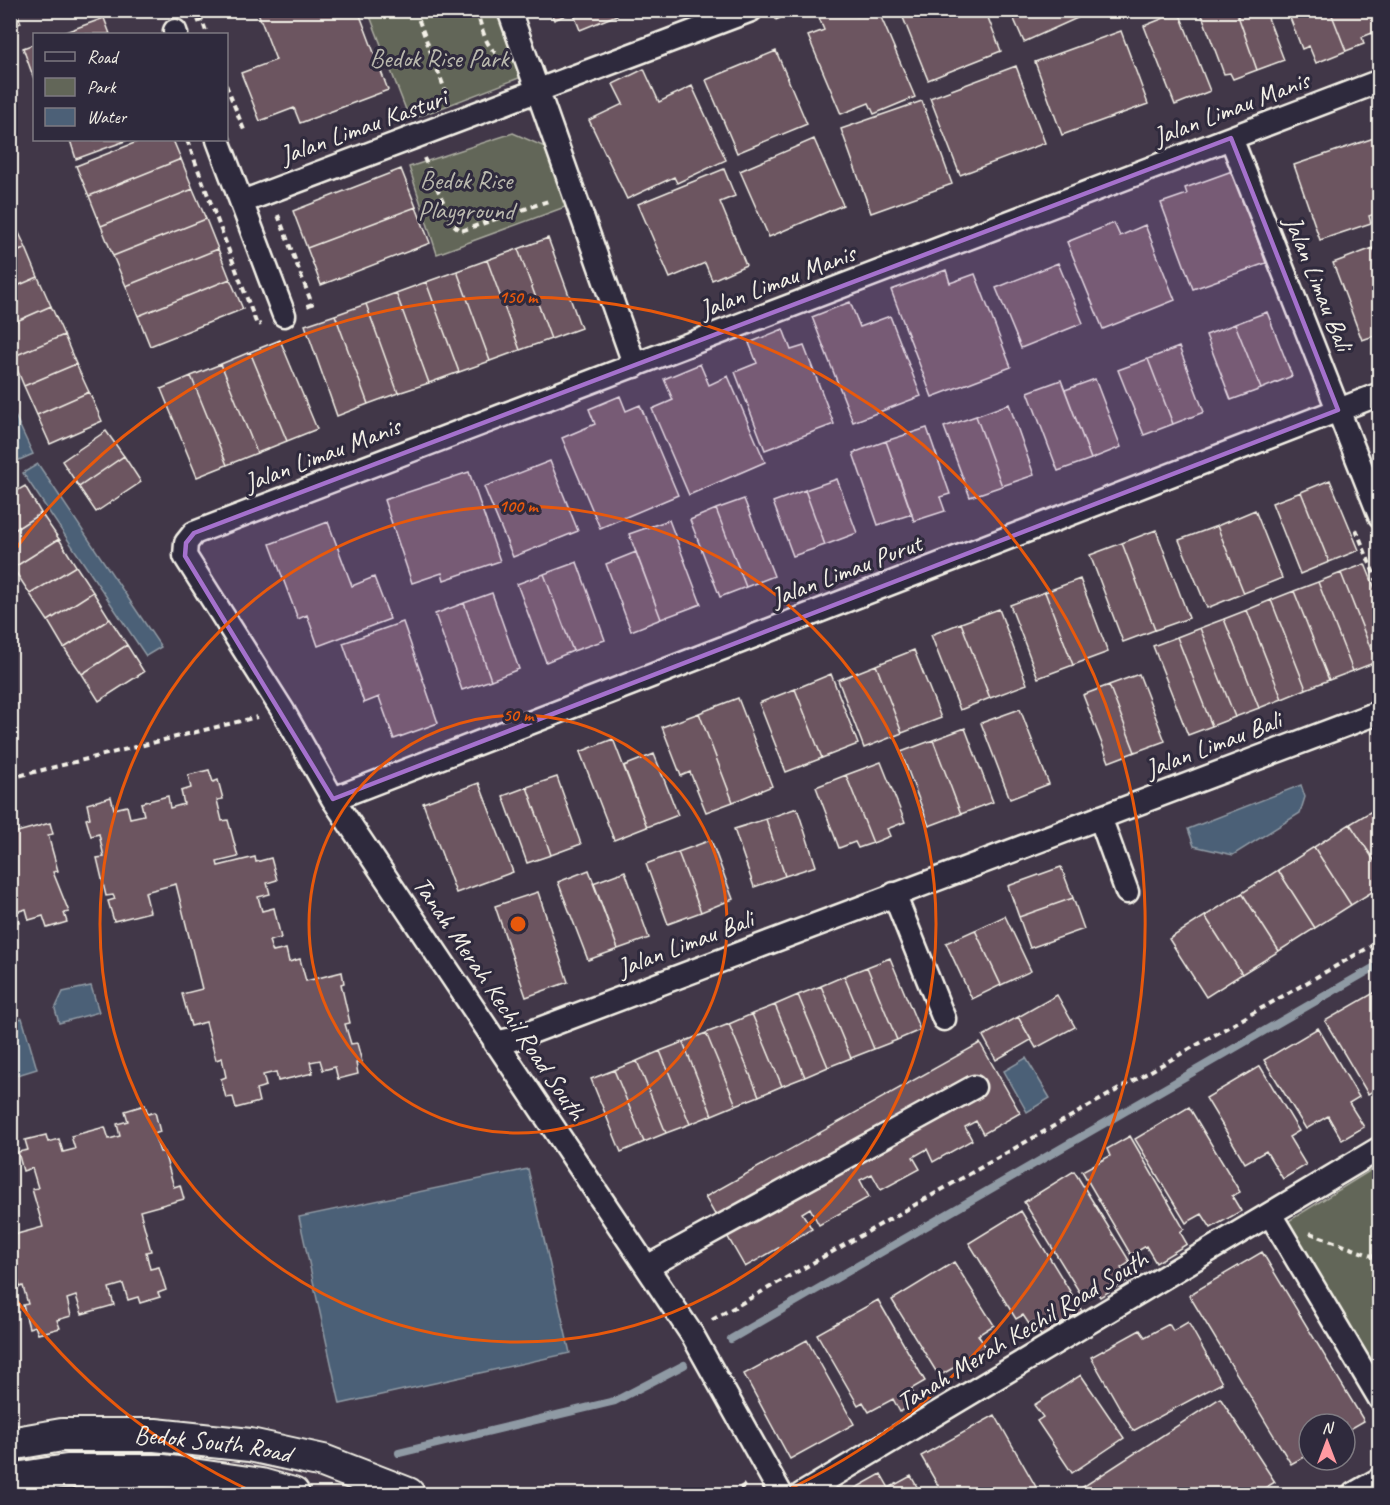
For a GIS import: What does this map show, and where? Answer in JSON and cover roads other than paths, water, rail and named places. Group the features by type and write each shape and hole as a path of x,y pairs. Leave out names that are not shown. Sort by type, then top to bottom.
{"main road":[{"name":"Bedok South Road","path":"10,1444 62,1436 156,1435 250,1445 322,1461 408,1494"},
{"name":"Bedok South Road","path":"10,1480 67,1471 164,1471 261,1485 293,1494"}],"street":[{"path":"509,10 575,191 635,366"},
{"name":"Jalan Limau Kasturi","path":"242,201 751,10"},
{"name":"Jalan Limau Manis","path":"194,532 1380,81"},
{"name":"Jalan Limau Bali","path":"1231,138 1380,516"},
{"path":"218,141 284,315"},
{"name":"Jalan Limau Purut","path":"333,799 1380,394"},
{"name":"Tanah Merah Kechil Road South","path":"194,532 186,543 185,556 283,711 333,799 692,1334 781,1494"},
{"name":"Jalan Limau Bali","path":"495,1043 513,1039 1380,712"},
{"path":"1100,817 1127,892"},
{"path":"894,894 944,1019"},
{"path":"647,1267 974,1087"},
{"name":"Tanah Merah Kechil Road South","path":"802,1494 1380,1148"},
{"path":"1270,1214 1380,1399"},
{"path":"1354,1494 1380,1479"}],"water":[{"path":"10,405 33,454 17,461 11,447"},
{"path":"38,464 161,647 146,656 23,473"},
{"path":"1301,785 1305,797 1300,813 1233,855 1194,846 1188,829"},
{"path":"91,986 99,1012 59,1023 55,1009 63,992"},
{"path":"22,1018 37,1069 11,1077 11,1022"},
{"path":"1026,1058 1050,1098 1027,1112 1004,1071"},
{"path":"528,1169 570,1353 340,1404 299,1217"}],"waterway":[{"path":"731,1339 1380,964"},
{"path":"399,1453 615,1401 684,1365"}],"park label":[{"name":"Bedok Rise Park","path":"439,58"},
{"name":"Bedok Rise Playground","path":"466,194"}]}
